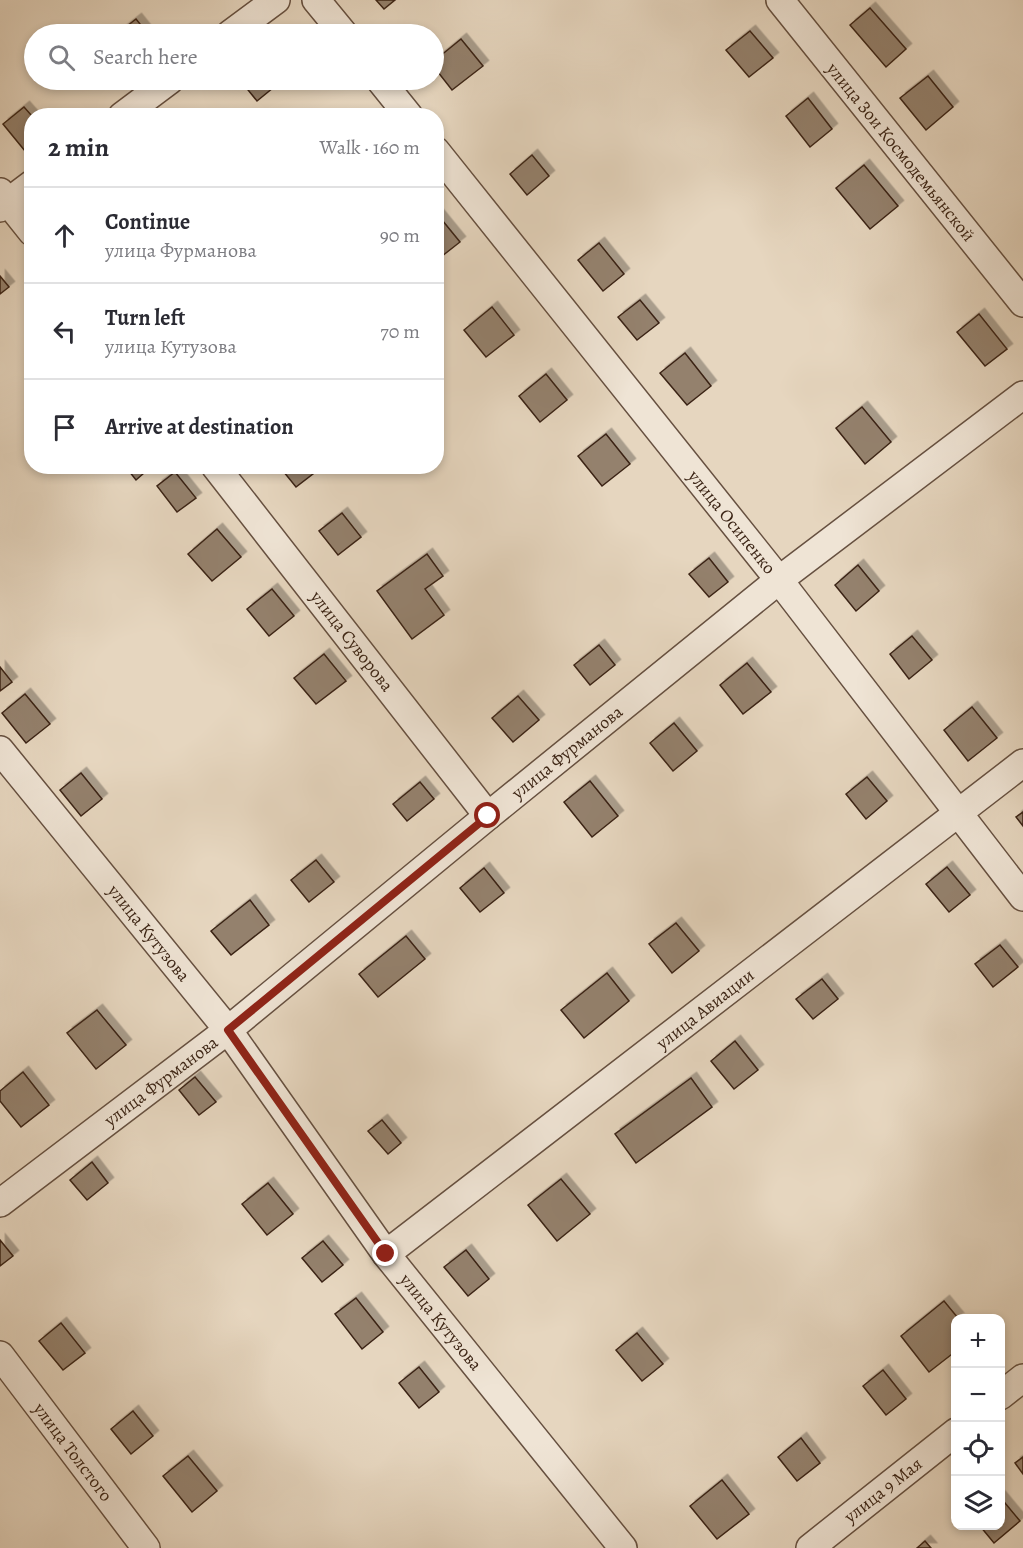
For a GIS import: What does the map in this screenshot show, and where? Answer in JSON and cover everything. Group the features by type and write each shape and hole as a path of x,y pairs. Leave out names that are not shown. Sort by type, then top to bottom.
{"street":[{"path":"244,24 276,0"},
{"path":"316,0 336,24"},
{"name":"улица Зои Космодемьянской","path":"780,0 1023,303"},
{"path":"133,108 157,90"},
{"path":"388,90 402,108"},
{"name":"улица Осипенко","path":"444,161 779,580 1023,897"},
{"path":"24,189 2,201 24,224"},
{"name":"улица Фурманова","path":"0,1203 228,1030 779,580 1023,395"},
{"name":"улица Суворова","path":"221,474 488,816"},
{"name":"улица Кутузова","path":"0,750 228,1030 386,1254 623,1548"},
{"name":"улица Авиации","path":"386,1254 1023,763"},
{"name":"улица Толстого","path":"0,1355 146,1548"},
{"path":"1005,1392 1023,1378"},
{"name":"улица 9 Мая","path":"810,1548 951,1436"}],"building":[{"path":"376,0 395,0 384,9"},
{"path":"870,8 906,49 886,67 850,25"},
{"path":"136,19 140,24 130,24"},
{"path":"750,31 773,58 749,77 726,50"},
{"path":"461,39 483,66 452,90 444,80 444,53"},
{"path":"928,76 953,107 926,130 900,98"},
{"path":"248,90 270,90 257,101"},
{"path":"808,98 832,129 810,147 786,116"},
{"path":"25,108 24,150 3,124"},
{"path":"532,155 549,176 527,195 510,174"},
{"path":"864,165 898,206 870,229 836,188"},
{"path":"444,222 460,242 444,255"},
{"path":"599,243 624,274 603,291 578,260"},
{"path":"0,276 9,287 0,294"},
{"path":"640,300 659,323 637,340 618,317"},
{"path":"492,307 514,335 486,357 464,330"},
{"path":"979,314 1007,349 985,366 957,332"},
{"path":"685,353 711,386 687,405 660,373"},
{"path":"546,374 567,400 540,422 519,396"},
{"path":"862,407 891,442 865,464 836,428"},
{"path":"606,434 630,464 602,486 578,456"},
{"path":"131,474 143,474 136,480"},
{"path":"172,474 177,474 196,498 177,512 157,486"},
{"path":"285,474 313,474 296,487"},
{"path":"342,513 361,537 338,555 319,531"},
{"path":"217,529 241,557 212,581 188,554"},
{"path":"427,554 443,576 425,589 444,615 412,639 377,591"},
{"path":"709,558 728,582 709,597 689,574"},
{"path":"858,565 879,591 856,611 835,585"},
{"path":"272,589 294,616 269,636 247,609"},
{"path":"912,636 932,660 909,679 890,654"},
{"path":"599,645 615,665 590,685 574,665"},
{"path":"324,654 346,681 316,704 294,678"},
{"path":"747,663 771,692 743,714 720,685"},
{"path":"0,667 12,682 0,691"},
{"path":"25,694 50,724 26,743 2,713"},
{"path":"518,696 539,720 513,742 492,718"},
{"path":"972,707 997,738 968,761 944,730"},
{"path":"674,723 697,751 673,771 650,743"},
{"path":"81,773 102,799 81,816 60,790"},
{"path":"867,777 887,801 866,819 846,794"},
{"path":"590,781 618,816 592,837 564,802"},
{"path":"420,782 434,799 407,821 393,804"},
{"path":"1023,812 1023,826 1016,817"},
{"path":"316,860 334,882 309,902 291,880"},
{"path":"947,867 970,895 949,912 926,884"},
{"path":"484,868 504,893 480,912 460,888"},
{"path":"250,900 269,925 231,955 211,931"},
{"path":"676,923 699,951 672,973 649,944"},
{"path":"406,936 425,959 378,997 359,974"},
{"path":"1000,945 1018,967 993,987 975,964"},
{"path":"607,973 629,1001 584,1038 561,1010"},
{"path":"822,979 838,999 813,1019 796,999"},
{"path":"97,1010 126,1045 96,1069 67,1033"},
{"path":"735,1041 758,1070 734,1089 711,1061"},
{"path":"23,1072 49,1105 21,1127 0,1101 0,1091"},
{"path":"195,1077 216,1102 199,1115 179,1090"},
{"path":"691,1078 712,1107 636,1163 615,1134"},
{"path":"382,1120 401,1143 388,1154 368,1131"},
{"path":"92,1162 108,1183 87,1200 70,1180"},
{"path":"561,1179 590,1214 557,1241 528,1205"},
{"path":"268,1183 293,1214 267,1235 242,1204"},
{"path":"0,1240 13,1256 0,1266"},
{"path":"323,1241 343,1265 322,1282 302,1258"},
{"path":"466,1250 489,1279 468,1296 444,1267"},
{"path":"356,1298 383,1332 362,1349 335,1314"},
{"path":"944,1301 955,1314 951,1314 951,1355 929,1372 901,1336"},
{"path":"61,1323 85,1353 63,1370 39,1341"},
{"path":"637,1333 663,1364 642,1381 616,1350"},
{"path":"419,1367 439,1392 419,1408 399,1383"},
{"path":"883,1370 906,1399 886,1415 863,1386"},
{"path":"133,1411 153,1436 131,1454 111,1429"},
{"path":"801,1438 820,1463 797,1481 778,1457"},
{"path":"188,1456 217,1491 192,1512 163,1476"},
{"path":"1023,1457 1023,1474 1015,1463"},
{"path":"722,1480 749,1514 717,1539 690,1506"},
{"path":"1005,1503 1020,1521 994,1543 983,1530 1005,1530"},
{"path":"925,1541 931,1548 917,1548"}],"route":[{"path":"386,1254 228,1030 488,816"}]}
